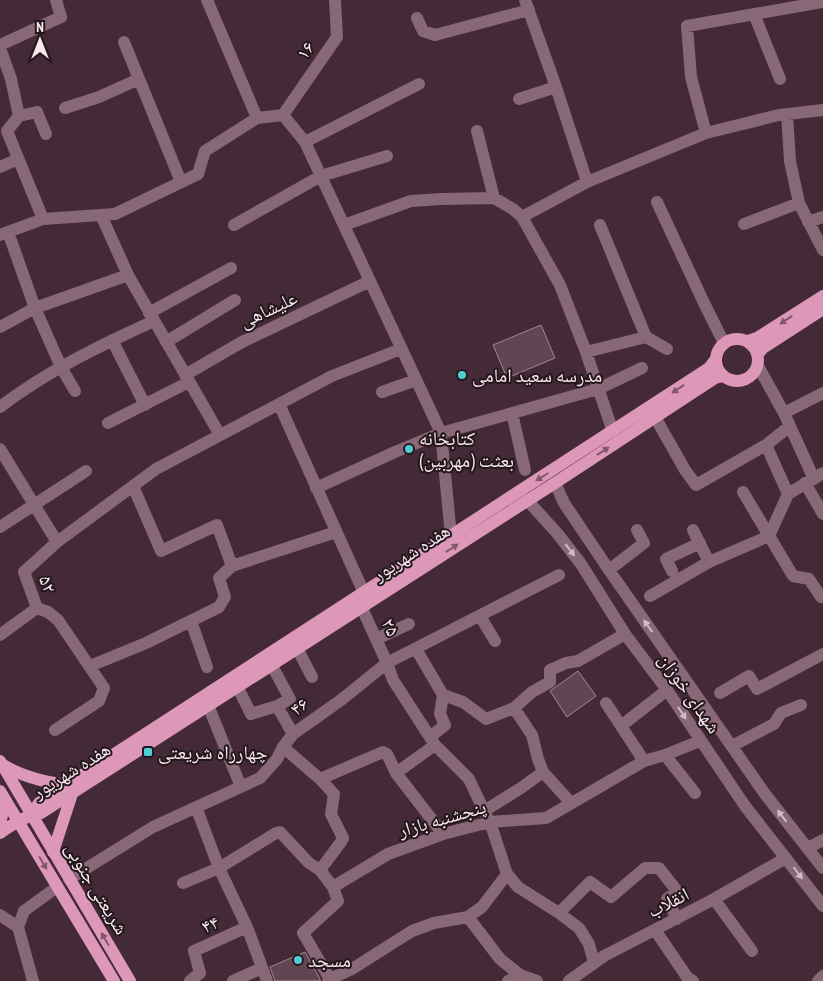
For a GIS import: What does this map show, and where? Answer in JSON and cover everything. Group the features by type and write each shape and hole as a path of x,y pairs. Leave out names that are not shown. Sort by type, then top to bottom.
{"main road":[{"path":"748,341 757,338 823,296"},
{"path":"758,360 754,346 748,341 735,338 724,343 718,350 716,359 723,376 736,381 750,377 758,360 763,348 823,309"},
{"name":"هفده شهریور","path":"69,790 364,593 713,366 716,359"},
{"name":"هفده شهریور","path":"31,815 39,803 69,790 208,705 555,483 715,378 723,376"},
{"path":"1,762 13,771 69,790 53,852"},
{"name":"شریعتی جنوبی","path":"1,762 130,981"},
{"path":"0,825 2,795"},
{"name":"شریعتی جنوبی","path":"2,795 114,981"},
{"path":"0,833 31,815"}],"street":[{"path":"19,116 6,81 1,52 61,17 56,0"},
{"path":"207,0 257,118"},
{"name":"۱۶","path":"283,115 337,37 335,0"},
{"path":"706,133 691,77 686,26 823,2"},
{"path":"417,18 423,31 435,35 527,5 587,182"},
{"path":"754,14 780,79"},
{"path":"124,42 181,182"},
{"path":"65,108 99,97 140,80"},
{"path":"305,142 419,84"},
{"path":"519,99 556,88"},
{"path":"522,217 587,182 706,133 787,114 823,110"},
{"path":"44,219 7,131 19,116 37,112 46,134"},
{"path":"787,114 790,161 799,203 823,250"},
{"path":"75,391 61,367 4,233 44,219 115,214 198,174 205,151 257,118 283,115 305,142 441,433 451,536"},
{"path":"477,131 494,198"},
{"path":"234,225 320,176 388,156"},
{"path":"0,167 18,159"},
{"path":"344,224 411,201 494,198 513,209 522,217 560,285 586,352 613,432"},
{"path":"657,202 724,343"},
{"path":"744,224 799,203"},
{"path":"101,215 128,275 220,435"},
{"path":"808,222 823,217"},
{"path":"600,225 646,337 667,349"},
{"path":"0,406 61,367 152,317 231,268"},
{"path":"0,326 35,308 128,275"},
{"name":"علیشاهی","path":"108,423 145,405 242,342 370,282"},
{"path":"166,342 235,300"},
{"path":"586,352 646,337"},
{"path":"112,340 145,405"},
{"path":"0,449 4,466 35,506 57,542 156,469 332,376 402,349"},
{"path":"758,360 814,478 823,514"},
{"path":"316,488 441,433 598,389 642,368"},
{"path":"382,392 416,380"},
{"path":"784,413 823,393"},
{"path":"278,404 364,593"},
{"path":"512,413 525,470"},
{"path":"655,417 685,470 696,485 766,445 790,426"},
{"path":"766,445 788,494"},
{"path":"0,527 35,506 86,471"},
{"path":"650,596 709,562 769,536 788,494 814,478"},
{"name":"شهدای خوزان","path":"555,483 564,503 609,570 765,794 823,868"},
{"path":"134,486 161,551 217,525 232,566"},
{"path":"743,492 793,576 809,579 821,597"},
{"name":"شهدای خوزان","path":"527,500 557,533 581,564 625,634 666,690 745,806 823,906"},
{"path":"557,533 576,521"},
{"path":"609,570 644,543 637,530"},
{"path":"693,530 709,562"},
{"path":"90,666 146,643 219,607 225,597 219,578 232,566 336,532"},
{"name":"۵۲","path":"0,634 37,608 24,572 57,542"},
{"path":"672,571 666,559 700,543"},
{"name":"۴۶","path":"196,807 260,778 277,760 283,747 293,734 341,700 388,663 559,575"},
{"name":"۲۵","path":"361,606 388,663 393,680 433,741 469,779 487,816 507,874"},
{"path":"37,608 48,612 58,620 104,688 99,701 55,730"},
{"path":"480,616 495,641"},
{"path":"191,621 207,667"},
{"path":"376,639 409,624"},
{"path":"416,649 443,694 463,702 486,719 514,708 532,692 550,682 550,670 566,663 578,661 625,634"},
{"path":"297,648 312,677"},
{"path":"720,694 749,676 757,689 823,654"},
{"path":"237,686 251,714 277,706 290,699 271,664"},
{"path":"621,726 666,690"},
{"path":"396,773 433,741 445,725 440,714 443,694"},
{"path":"606,703 644,761"},
{"path":"208,705 241,786"},
{"path":"732,746 774,724 781,713 801,705"},
{"path":"277,706 293,734"},
{"path":"514,708 532,735 543,772 571,803"},
{"name":"پنجشنبه بازار","path":"333,887 388,854 487,816 546,818 644,761 666,755 700,741"},
{"path":"283,747 320,779 334,794 331,814 343,838 320,870"},
{"path":"320,779 383,752 388,754 396,773 443,834"},
{"path":"666,755 694,793"},
{"path":"487,816 543,772"},
{"path":"69,878 153,827 196,807 219,868 247,928 267,981"},
{"path":"183,883 219,868 280,832 309,863 320,870 333,887 338,901 303,933 329,980 352,969 412,931 434,923 468,917 482,907 507,874 518,887 579,928 588,944 594,963"},
{"path":"808,848 823,840"},
{"name":"انقلاب","path":"569,981 604,956 677,919 786,858"},
{"path":"559,913 590,882 611,897 645,868 659,868 677,891 667,899 677,919"},
{"path":"33,981 18,928 24,911 57,886"},
{"path":"714,899 752,951"},
{"path":"0,915 18,928"},
{"path":"468,917 500,959 520,975 537,981"},
{"name":"۴۴","path":"190,981 200,973 194,952 247,928"},
{"path":"655,930 687,980"},
{"path":"233,981 262,968"},
{"path":"508,981 520,975"},
{"path":"818,981 823,976"}],"building":[{"path":"541,325 555,358 507,378 493,345"},
{"path":"578,671 596,696 567,717 550,691"},
{"name":"مسجد","path":"305,952 320,981 275,981 270,967"}],"place":[{"name":"مدرسه سعید امامی","path":"462,375"},
{"name":"کتابخانه بعثت (مهربین)","path":"409,449"},
{"name":"چهارراه شریعتی","path":"148,752"},
{"name":"مسجد","path":"298,960"}]}
